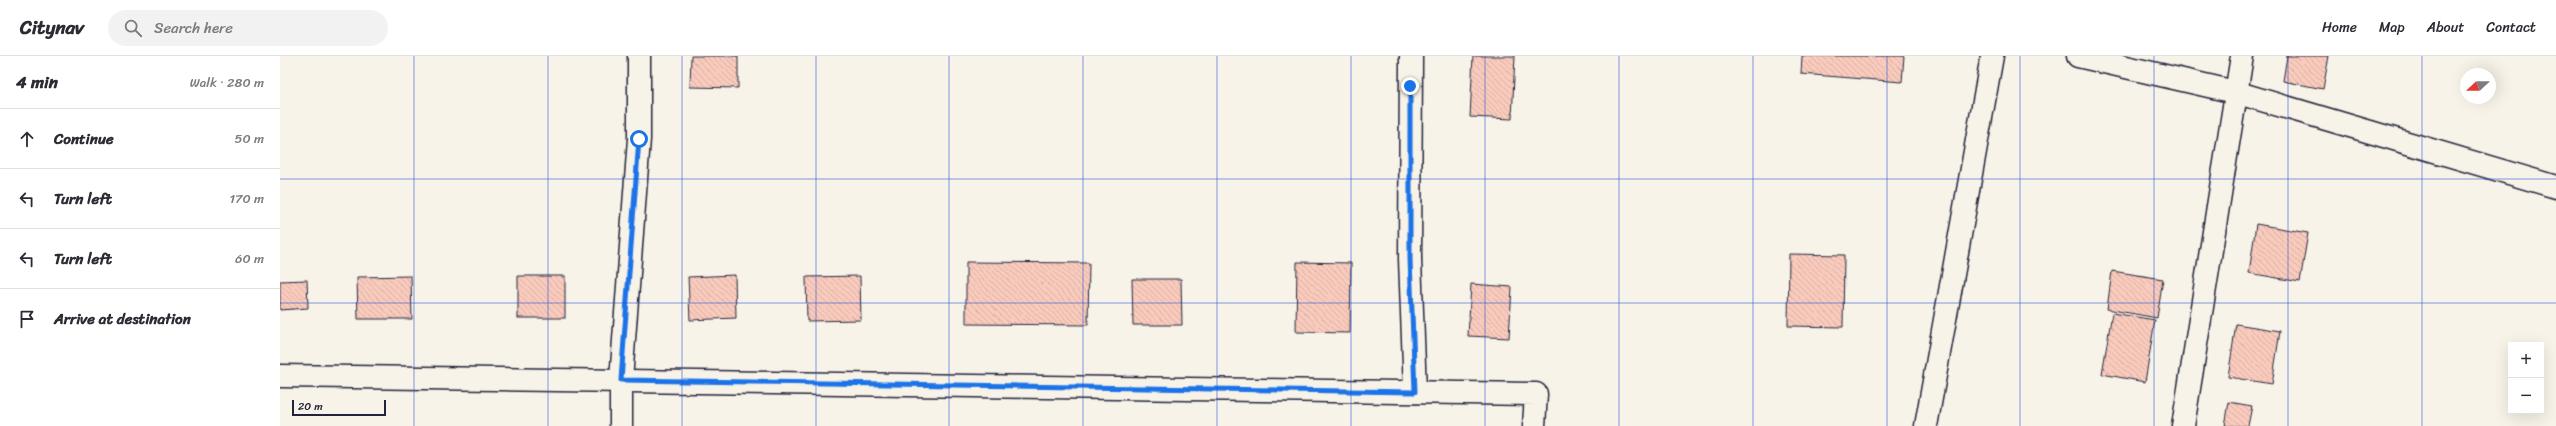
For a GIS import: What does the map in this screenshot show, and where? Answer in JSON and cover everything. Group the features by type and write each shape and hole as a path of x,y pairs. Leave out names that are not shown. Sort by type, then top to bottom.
{"street":[{"path":"621,426 621,380 639,139 639,56"},
{"path":"1411,56 1410,259 1415,392"},
{"path":"1926,426 1992,56"},
{"path":"2078,56 2235,92 2556,187"},
{"path":"2183,426 2210,266 2235,92 2242,56"},
{"path":"280,376 1536,394 1534,426"}],"building":[{"path":"691,56 738,56 738,88 690,87"},
{"path":"1473,56 1515,56 1512,119 1470,117"},
{"path":"1802,56 1904,56 1902,82 1801,74"},
{"path":"2287,56 2329,56 2323,89 2283,81"},
{"path":"2256,224 2308,233 2300,282 2249,273"},
{"path":"1789,254 1844,255 1843,327 1788,326"},
{"path":"966,262 1089,263 1088,325 966,324"},
{"path":"1297,262 1351,263 1350,333 1296,332"},
{"path":"2112,271 2163,279 2157,318 2107,309"},
{"path":"735,275 736,318 690,320 688,277"},
{"path":"411,276 412,319 358,319 357,277"},
{"path":"518,276 565,276 565,318 518,318"},
{"path":"860,276 861,320 807,321 806,277"},
{"path":"1132,279 1181,279 1182,325 1133,325"},
{"path":"307,280 308,308 280,310 280,281"},
{"path":"1471,284 1512,287 1509,338 1468,336"},
{"path":"2112,313 2155,320 2145,382 2102,374"},
{"path":"2236,324 2280,331 2272,384 2228,377"},
{"path":"2229,402 2252,406 2248,426 2225,426"}],"route":[{"path":"639,139 621,380 1415,392 1410,259 1410,86"}]}
